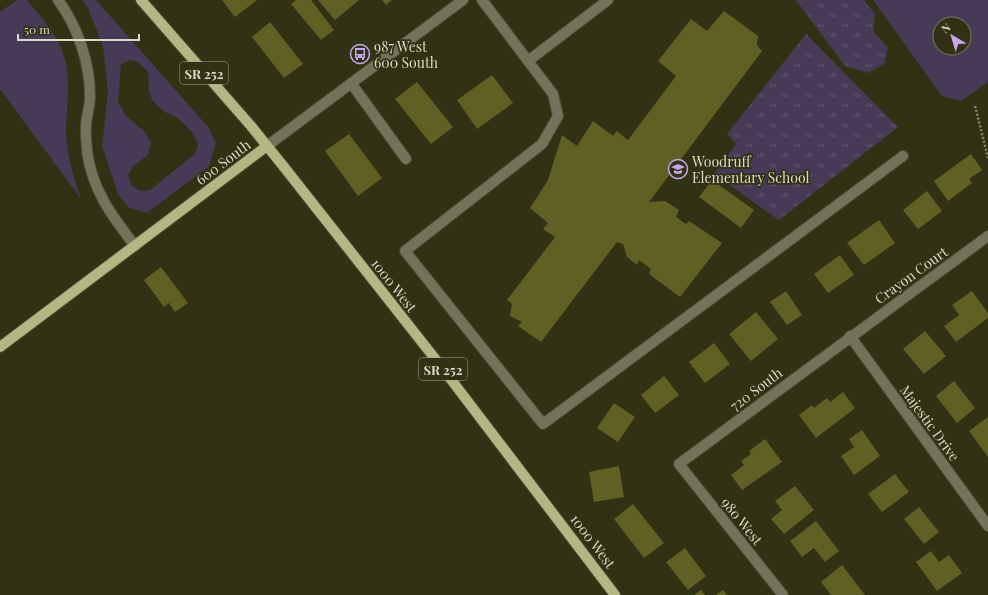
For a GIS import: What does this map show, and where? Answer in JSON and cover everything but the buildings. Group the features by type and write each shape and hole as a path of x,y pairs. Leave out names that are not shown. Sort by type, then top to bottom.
{"main road":[{"name":"1000 West","path":"141,0 267,146 435,358 615,595"},
{"name":"600 South","path":"0,347 267,146"}],"street":[{"path":"58,0 78,34 86,64 90,97 86,128 88,153 95,183 108,210 135,246"},
{"name":"600 South","path":"267,146 463,0"},
{"path":"482,0 553,94 558,116 542,144 405,251 543,424 903,156"},
{"path":"528,61 608,0"},
{"path":"351,84 406,159"},
{"name":"Crayon Court","path":"850,336 988,236"},
{"name":"720 South","path":"679,464 850,336"},
{"name":"Majestic Drive","path":"850,336 988,526"},
{"name":"980 West","path":"679,464 783,595"}],"path":[{"path":"975,106 988,158"}],"green space":[{"path":"17,0 27,0 58,41 64,56 68,75 66,123 67,142 71,166 81,199 0,89 0,12"},
{"path":"82,0 96,0 209,128 216,143 209,166 147,213 129,208 118,194 102,146 108,92 103,46 87,6","holes":["130,60 138,62 148,72 149,90 152,100 163,111 178,118 192,132 198,144 195,154 150,190 140,191 131,185 128,175 133,166 148,155 151,143 145,132 126,116 118,102 121,64"]},
{"path":"796,0 864,0 875,14 873,31 888,48 884,64 868,73 845,66"},
{"path":"873,0 988,0 988,82 961,101 942,96"},
{"path":"806,34 898,127 779,220 714,174 736,144 727,134"}],"place":[{"name":"987 West 600 South","path":"360,54"},
{"name":"Woodruff Elementary School","path":"678,169"}]}
